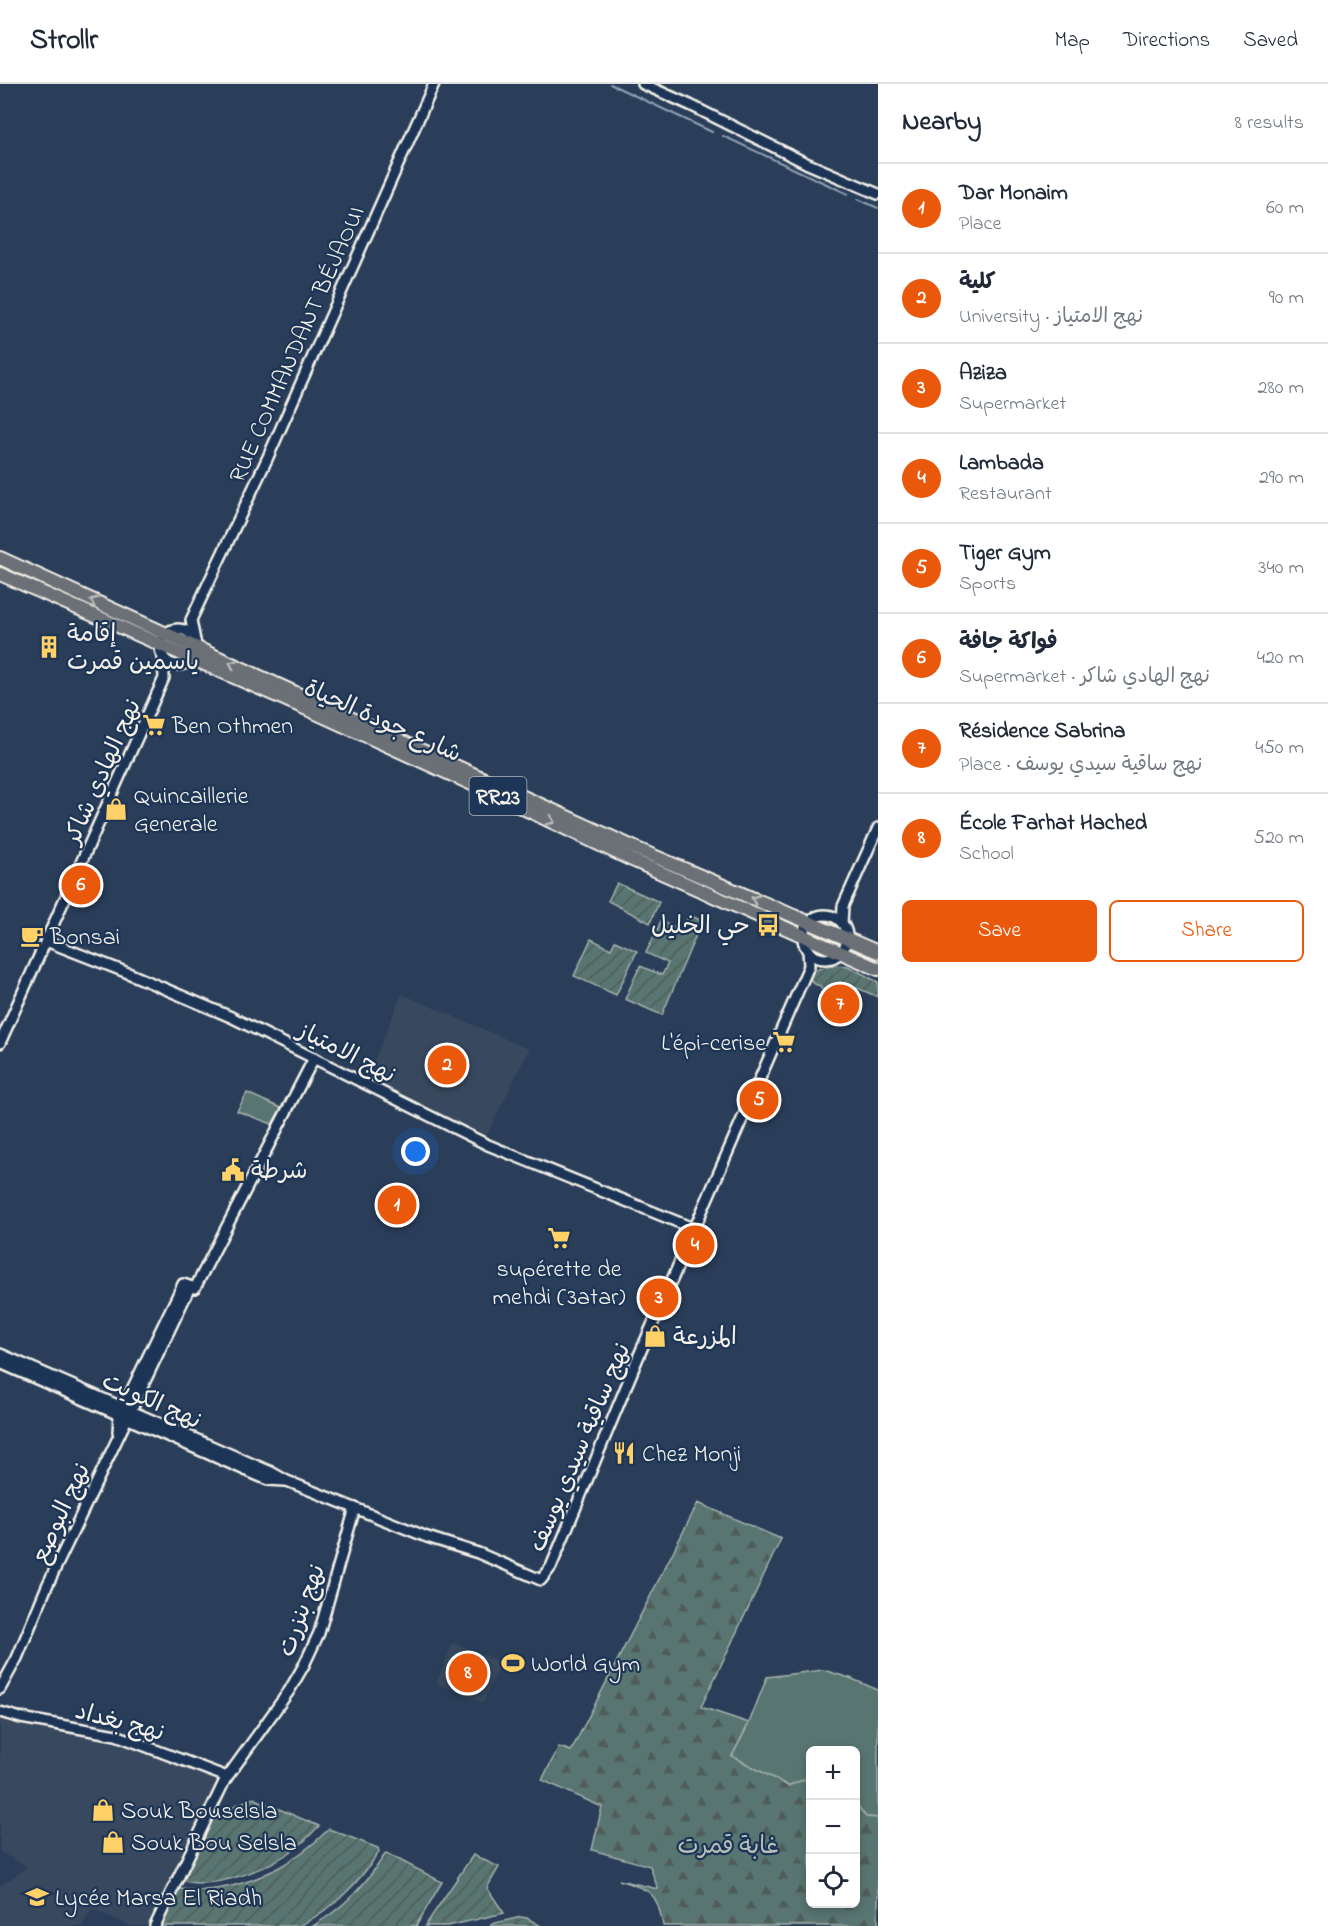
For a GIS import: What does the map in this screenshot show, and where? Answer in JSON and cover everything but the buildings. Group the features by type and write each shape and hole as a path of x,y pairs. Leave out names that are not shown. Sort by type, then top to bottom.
{"highway":[{"name":"شارع جودة الحياة","path":"0,558 166,641"},
{"name":"شارع جودة الحياة","path":"0,574 166,641 635,848 878,952"},
{"name":"شارع جودة الحياة","path":"191,652 630,859 878,969"}],"street":[{"name":"RUE COMMANDANT BÉJAOUI","path":"191,620 268,456 434,84"},
{"path":"643,84 806,163 878,194"},
{"path":"164,678 166,641 191,620"},
{"path":"164,678 191,652 191,620"},
{"path":"166,641 186,631 191,652"},
{"name":"نهج الهادي شاكر","path":"0,1043 164,678"},
{"path":"842,923 830,915 821,915 809,922 803,937 808,950 809,966 841,953 845,946 847,938 842,923 843,906 878,828"},
{"path":"830,915 843,906"},
{"name":"نهج الامتياز","path":"46,941 189,998 488,1145 694,1229"},
{"path":"808,950 824,959"},
{"name":"نهج ساقية سيدي يوسف","path":"541,1580 551,1567 636,1363 809,966"},
{"name":"نهج البوصع","path":"0,1689 17,1658 30,1622 118,1436 124,1414 189,1286 314,1058"},
{"name":"نهج الكويت","path":"0,1354 268,1480 287,1481 427,1537 478,1553 541,1580"},
{"name":"نهج الكويت","path":"0,1363 124,1414"},
{"name":"نهج بنزرت","path":"155,1926 227,1777 289,1691 304,1665 319,1633 355,1508"},
{"name":"نهج بغداد","path":"0,1712 21,1718 116,1735 227,1777"}],"shaded area":[{"path":"402,994 529,1049 487,1135 366,1080"},
{"path":"453,1643 500,1662 483,1703 436,1683"},
{"name":"Souk Bouselsla","path":"0,1717 117,1744 222,1778 189,1841 150,1926 131,1926 92,1909 82,1926 0,1926 0,1886 28,1867 0,1852"}],"green space":[{"path":"617,883 659,902 650,923 608,901"},
{"path":"689,915 702,921 662,1015 625,999 640,966 662,975 668,963 646,953 661,921 683,930"},
{"path":"591,939 611,949 615,941 637,951 616,995 574,976"},
{"path":"835,965 848,966 878,982 878,997 846,983 821,989 821,986 812,982 810,978 814,970"},
{"path":"247,1093 281,1108 272,1124 237,1111"},
{"name":"غابة قمرت","path":"698,1503 781,1539 701,1707 749,1723 732,1756 788,1786 806,1779 806,1908 860,1908 860,1809 866,1817 878,1818 878,1926 663,1926 655,1899 645,1890 619,1880 658,1889 650,1866 592,1850 602,1807 542,1780 559,1747 571,1751"},
{"path":"823,1670 878,1690 878,1818 866,1817 860,1809 860,1746 806,1746 806,1779 788,1786 732,1756 749,1723 767,1677"},
{"path":"253,1798 319,1826 283,1857 240,1876 209,1883 180,1880 210,1816"},
{"path":"329,1829 378,1848 379,1852 363,1875 344,1894 312,1919 299,1926 160,1926 177,1889 223,1888 257,1878 288,1862"},
{"path":"386,1853 442,1882 416,1926 313,1926 354,1894"},
{"path":"473,1855 499,1867 487,1888 504,1913 448,1926 425,1926"},
{"path":"521,1917 541,1926 491,1926 491,1924"}],"waterway":[{"path":"610,84 712,132"},
{"path":"723,136 848,194"},
{"path":"858,199 878,208"}],"place":[{"name":"إقامة ياسمين قمرت","path":"49,647"},
{"name":"Ben Othmen","path":"154,725"},
{"name":"Quincaillerie Generale","path":"116,809"},
{"name":"فواكة جافة","path":"81,885"},
{"name":"حي الخليل","path":"768,925"},
{"name":"Bonsai","path":"32,936"},
{"name":"Résidence Sabrina","path":"840,1004"},
{"name":"L'épi-cerise","path":"784,1042"},
{"name":"كلية","path":"447,1065"},
{"name":"Tiger Gym","path":"759,1100"},
{"name":"شرطة","path":"233,1170"},
{"name":"Dar Monaim","path":"397,1205"},
{"name":"supérette de mehdi (3atar)","path":"559,1238"},
{"name":"Lambada","path":"695,1245"},
{"name":"Aziza","path":"659,1298"},
{"name":"المزرعة","path":"655,1336"},
{"name":"Chez Monji","path":"624,1453"},
{"name":"World Gym","path":"513,1663"},
{"name":"École Farhat Hached","path":"468,1673"},
{"name":"Souk Bouselsla","path":"103,1810"},
{"name":"Souk Bou Selsla","path":"113,1842"},
{"name":"Lycée Marsa El Riadh","path":"37,1897"}]}
